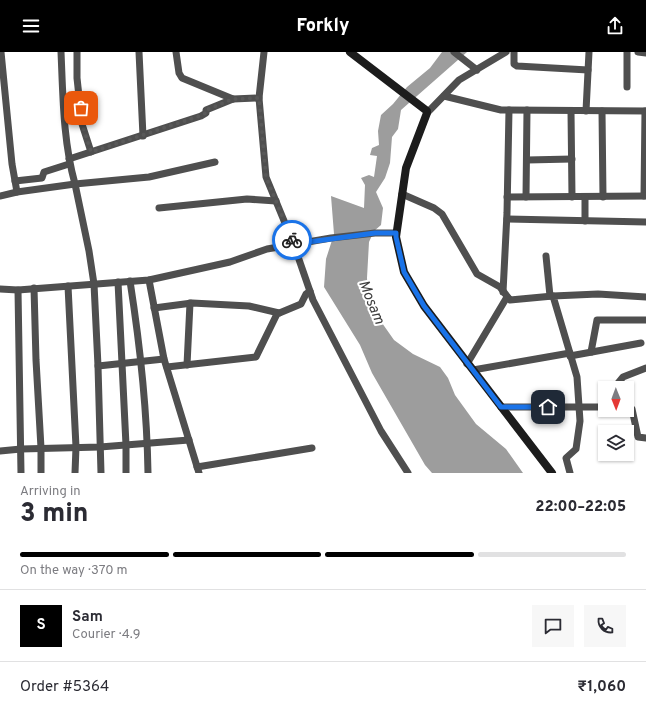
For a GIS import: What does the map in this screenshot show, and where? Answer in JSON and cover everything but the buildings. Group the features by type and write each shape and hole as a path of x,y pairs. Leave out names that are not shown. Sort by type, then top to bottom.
{"street":[{"path":"1,52 12,164 17,192"},
{"path":"61,52 64,114 69,161 89,251 94,284 98,366 100,473"},
{"path":"77,52 77,78 82,124 91,152"},
{"path":"139,52 143,136"},
{"path":"176,52 179,73 182,78 233,99"},
{"path":"264,52 259,98 266,177 294,244 313,300 381,431 408,473"},
{"path":"350,52 427,112"},
{"path":"454,52 477,70"},
{"path":"506,52 459,80 427,112 406,168 396,237 404,272 424,306 552,473"},
{"path":"514,52 514,64 517,66 588,70"},
{"path":"586,111 589,52"},
{"path":"627,52 627,87"},
{"path":"638,52 646,53"},
{"path":"444,96 494,109 645,111 645,196 507,197"},
{"path":"15,181 42,178 44,172 69,161 91,152 200,116 206,113 206,110 233,99 259,98"},
{"path":"470,367 505,294 510,110"},
{"path":"526,197 527,110"},
{"path":"571,111 572,197"},
{"path":"602,111 603,196"},
{"path":"527,160 572,159"},
{"path":"0,196 17,192 75,184 149,177 215,162"},
{"path":"402,194 434,208 442,214 477,274 500,287 510,300 551,296 598,294 646,297"},
{"path":"585,197 585,221"},
{"path":"159,208 247,199 276,201"},
{"path":"506,219 646,222"},
{"path":"0,289 18,290 149,280 230,262 266,249 331,238 375,233 396,233"},
{"path":"546,256 551,296 577,377 580,421 576,448 566,458 570,473"},
{"path":"149,280 164,359 198,470 312,448"},
{"path":"118,282 126,473"},
{"path":"130,282 148,444 148,473"},
{"path":"68,286 76,473"},
{"path":"34,288 41,473"},
{"path":"18,290 21,473"},
{"path":"167,367 256,357 277,314 301,304 306,294 310,291"},
{"path":"154,308 190,303 249,306 279,313"},
{"path":"187,365 190,303"},
{"path":"591,352 597,320 646,320"},
{"path":"470,367 570,355 641,343"},
{"path":"98,366 164,359"},
{"path":"620,381 623,377 646,368"},
{"path":"501,407 598,407"},
{"path":"634,417 638,437 646,438"},
{"path":"0,451 41,448 100,447 189,440"}],"shaded area":[{"path":"442,52 467,52 401,110 398,129 392,137 390,163 385,178 376,192 383,208 381,225 374,231 369,242 367,278 368,296 375,313 394,340 413,354 440,367 448,378 455,395 476,424 506,449 523,473 432,473 425,465 372,373 360,345 324,287 326,259 334,234 331,196 364,208 365,185 361,178 369,175 374,177 377,156 370,155 372,148 379,145 378,131 381,115 393,104 407,87 430,68"}],"way so far":[{"path":"81,108 82,124 91,152 200,116 206,113 206,110 233,99 259,98 266,177 292,240"}],"route":[{"path":"292,240 294,244 375,233 396,233 404,272 424,306 501,407 548,407"}],"water label":[{"name":"Mosam","path":"372,302"}]}
